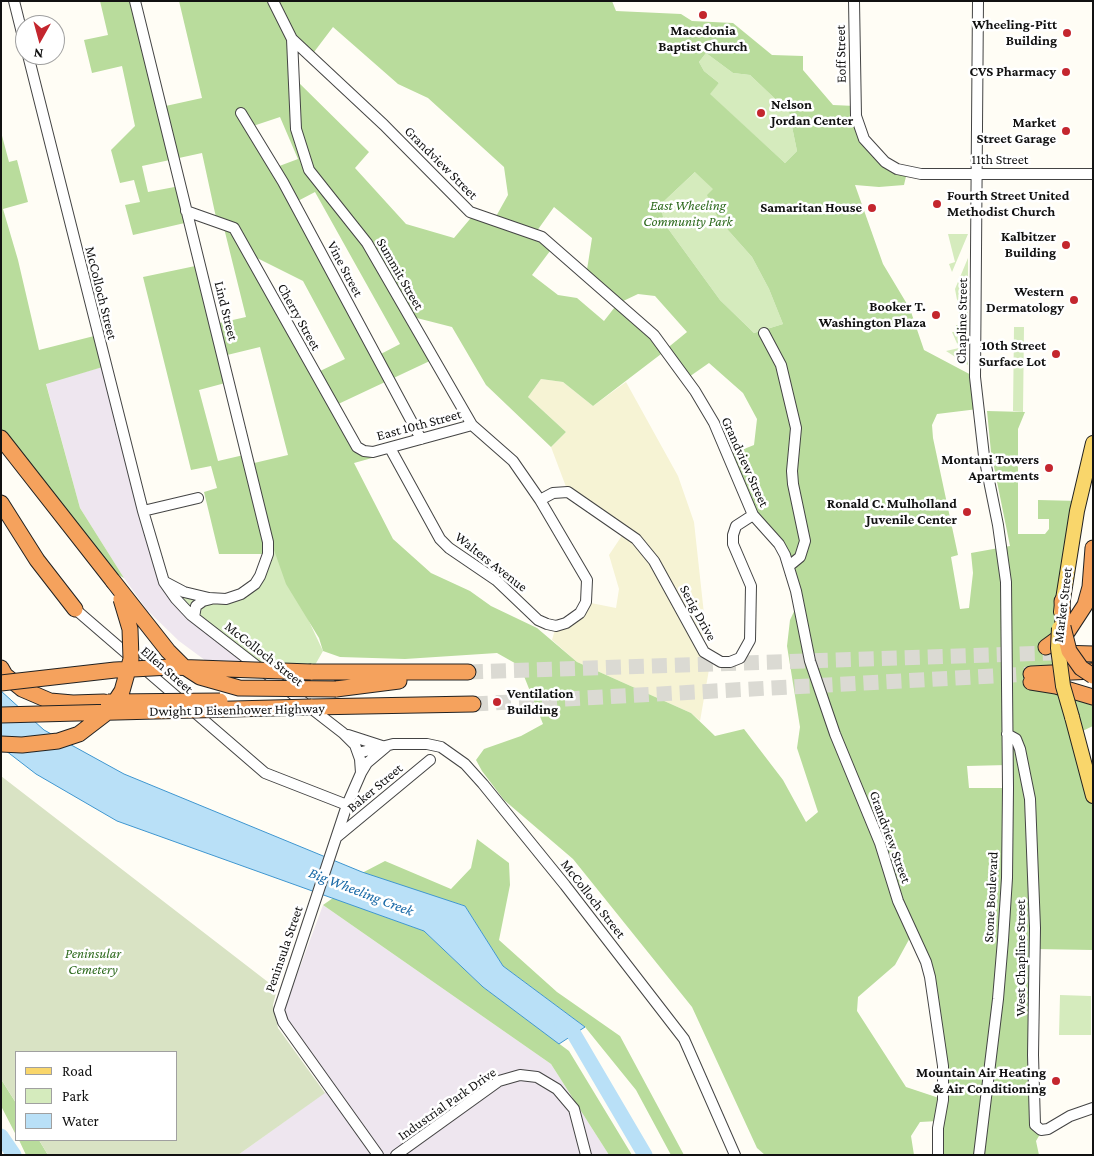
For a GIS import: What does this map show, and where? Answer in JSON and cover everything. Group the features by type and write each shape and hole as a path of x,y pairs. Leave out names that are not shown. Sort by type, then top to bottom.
{"highway":[{"path":"1,438 168,651 183,666 200,677 239,688 336,689 468,672 311,672 170,667 115,670 1,683"},
{"path":"1,496 5,509 52,582 75,609"},
{"path":"1093,548 1090,587 1085,605 1068,631 1049,650 1093,654"},
{"path":"1,744 22,745 58,741 79,734 109,711 122,691 128,674 132,644 125,608 113,581"},
{"path":"1062,601 1061,628 1068,651 1081,668 1093,676"},
{"path":"1,668 5,675 32,695 50,701 73,703 192,700 253,701 311,707"},
{"path":"1093,671 1031,678 1093,697"},
{"name":"Dwight D Eisenhower Highway","path":"1,715 473,704"}],"main road":[{"name":"Market Street","path":"1062,601 1077,511 1093,443"},
{"name":"Market Street","path":"1061,628 1058,648 1063,686 1093,796"}],"street":[{"path":"14,1 18,15"},
{"name":"Lind Street","path":"135,1 268,542 266,563 254,584 241,594 230,598 199,603 194,609 194,617"},
{"name":"Grandview Street","path":"273,1 292,39 384,125 470,212 542,238 654,335 694,391 714,423 753,515 779,544 789,566 810,661 835,734 880,843 898,901 930,977 943,1066 943,1100 938,1128 938,1155"},
{"name":"Eoff Street","path":"854,1 857,123 864,139 878,156 897,169 907,172"},
{"name":"Chapline Street","path":"978,1 975,377 984,456 1006,582 1005,639"},
{"name":"Summit Street","path":"292,39 296,129 310,170 367,243 472,425 513,460 540,500"},
{"name":"McColloch Street","path":"31,65 143,511 164,582 176,599 194,617 343,733 355,744 358,753 386,746 412,743 441,747 465,764 565,885 684,1039 735,1155"},
{"name":"Vine Street","path":"241,113 283,182 421,439"},
{"name":"11th Street","path":"907,172 921,174 1093,174"},
{"name":"Cherry Street","path":"186,211 234,228 357,447 364,451 374,452"},
{"path":"764,333 781,365 796,428 792,484 804,541 800,557 789,566"},
{"name":"East 10th Street","path":"374,452 472,425"},
{"name":"Walters Avenue","path":"390,448 440,539 448,548 496,580 538,620 556,626 573,620 580,613 586,602 588,589 584,574 540,500"},
{"name":"Serig Drive","path":"540,500 553,493 568,492 636,538 654,561 704,652 721,662 730,662 740,658 750,640 751,586 733,544 733,535 736,526 753,515"},
{"path":"143,511 198,498"},
{"name":"Lind Street","path":"164,582 184,592 215,599"},
{"name":"Ellen Street","path":"75,609 265,773 347,805"},
{"name":"Stone Boulevard","path":"979,1155 998,1008 1008,864 1005,639"},
{"path":"343,733 386,746"},
{"name":"West Chapline Street","path":"1006,734 1016,739 1020,749 1030,799 1035,928 1035,1125 1041,1130 1048,1128 1070,1116 1093,1108"},
{"path":"361,773 367,763 386,746"},
{"path":"358,753 361,773"},
{"name":"Baker Street","path":"336,841 430,760"},
{"name":"Peninsula Street","path":"361,773 347,805 279,1010 283,1022 378,1155"},
{"name":"Industrial Park Drive","path":"396,1155 499,1081 520,1075 537,1077 556,1089 574,1109 586,1155"}],"shaded area":[{"path":"106,366 164,582 265,669 217,669 179,641 147,610 124,578 80,508 46,383"},
{"path":"541,379 563,382 593,406 626,382 678,476 694,522 704,614 702,650 711,658 700,721 691,713 577,662 552,640 556,626 586,602 616,608 619,589 609,555 625,531 568,492 551,447 566,432 528,397"},
{"path":"323,905 551,1064 609,1155 238,1155 335,1085 283,1013"}],"green space":[{"path":"100,1 135,1 161,107 202,98 179,1 612,1 616,11 681,14 692,21 733,23 772,55 803,56 803,70 833,105 855,106 871,149 907,172 904,185 879,187 855,185 883,264 910,309 924,350 975,377 978,409 937,414 932,425 933,438 958,555 951,557 960,609 969,608 973,573 971,553 1010,546 991,452 987,411 1025,412 1018,429 1018,534 1045,534 1049,529 1049,519 1038,519 1038,500 1079,501 1062,601 1063,686 1093,697 1093,726 1076,734 1093,796 1093,950 1035,949 1034,1121 1043,1129 1036,1141 1039,1155 938,1155 938,1121 920,1122 911,1136 914,1155 765,1155 757,1148 692,1007 573,859 504,800 476,760 484,749 521,736 543,724 520,666 497,653 405,659 340,657 323,651 319,638 286,584 268,533 268,554 219,554 204,492 217,488 211,466 191,470 143,277 200,265 215,324 246,317 223,224 217,222 202,153 142,166 148,192 180,186 189,222 133,235 125,205 140,202 134,180 120,183 111,150 135,126 122,66 92,73 84,40 108,35","holes":["333,27 398,84 428,98 504,167 508,195 494,220 475,213 454,238 406,224 355,168 369,152 294,78 293,40 311,56","706,53 733,73 750,75 789,112 797,151 785,163 710,94 719,83 704,71 699,62","280,117 298,159 274,168 250,127","695,172 713,189 707,195 719,220 752,257 769,289 783,324 754,333 720,300 664,223 661,204","315,192 400,344 377,356 294,203","554,207 592,238 586,276 618,303 604,321 577,298 558,295 532,275 553,247 534,235","249,254 303,281 345,359 316,373","638,294 655,296 687,332 665,350 619,303","409,316 452,327 486,385 551,447 566,432 528,397 541,379 563,382 593,406 665,351 686,379 709,363 743,393 757,419 754,445 729,455 753,515 789,566 798,603 790,620 787,646 800,727 797,748 818,812 806,822 783,780 744,729 715,736 691,713 577,662 537,628 491,606 470,591 431,573 393,539 354,463 372,458 373,452 357,447 334,406 434,359","260,347 288,455 250,464 248,454 218,461 199,390 229,382 223,356","1007,765 1008,788 969,788 967,766","912,934 930,977 942,1099 906,1087 857,1011 858,997 895,965"]},
{"path":"706,53 733,73 750,75 789,112 797,151 785,163 709,94 719,83 704,71 699,62"},
{"path":"1,132 9,162 17,160 28,202 3,209 18,260 39,350 98,335 106,366 46,384 80,508 124,578 99,563 1,438"},
{"name":"East Wheeling Community Park","path":"710,158 719,220 752,257 769,289 783,324 754,333 720,300 664,223 661,204"},
{"path":"948,234 968,234 952,272 949,264 955,262"},
{"path":"968,258 968,316 960,316 955,289"},
{"path":"956,325 968,325 968,365 946,351 959,348 952,332 956,332"},
{"path":"1014,327 1024,327 1023,412 1013,411"},
{"path":"266,530 323,651 311,672 265,669 191,615 175,588 230,598 260,576"},
{"name":"Peninsular Cemetery","path":"1,776 277,989 273,1005 278,1028 325,1093 238,1155 48,1155 40,1141 178,1141 178,1051 15,1051 15,1101 1,1079"},
{"path":"477,839 509,863 510,885 499,940 557,992 620,1036 684,1155 671,1155 636,1090 585,1027 503,966 465,906 362,873 385,861 451,889 471,868"},
{"path":"333,898 424,931 483,987 569,1051 632,1155 609,1155 551,1064 323,905"},
{"path":"1060,995 1091,996 1091,1035 1059,1035"},
{"path":"1,1079 15,1101 15,1133 1,1106"},
{"path":"19,1141 40,1141 48,1155 26,1155"}],"water":[{"path":"1,691 44,730 124,774 362,872 465,906 503,966 585,1027 559,1044 483,987 424,931 117,821 36,774 1,747"}],"waterway":[{"name":"Big Wheeling Creek","path":"561,1021 571,1029 645,1155"},
{"name":"Big Wheeling Creek","path":"1,1136 14,1155"}],"tunnel":[{"path":"468,672 1052,653"},
{"path":"473,704 1031,674"}],"place":[{"name":"Macedonia Baptist Church","path":"703,15"},
{"name":"Wheeling-Pitt Building","path":"1067,33"},
{"name":"CVS Pharmacy","path":"1066,72"},
{"name":"Nelson Jordan Center","path":"761,113"},
{"name":"Market Street Garage","path":"1066,131"},
{"name":"Fourth Street United Methodist Church","path":"937,204"},
{"name":"Samaritan House","path":"872,208"},
{"name":"Kalbitzer Building","path":"1066,245"},
{"name":"Western Dermatology","path":"1074,300"},
{"name":"Booker T. Washington Plaza","path":"936,315"},
{"name":"10th Street Surface Lot","path":"1056,354"},
{"name":"Montani Towers Apartments","path":"1049,468"},
{"name":"Ronald C. Mulholland Juvenile Center","path":"967,512"},
{"name":"Ventilation Building","path":"497,702"},
{"name":"Mountain Air Heating & Air Conditioning","path":"1056,1081"}]}
